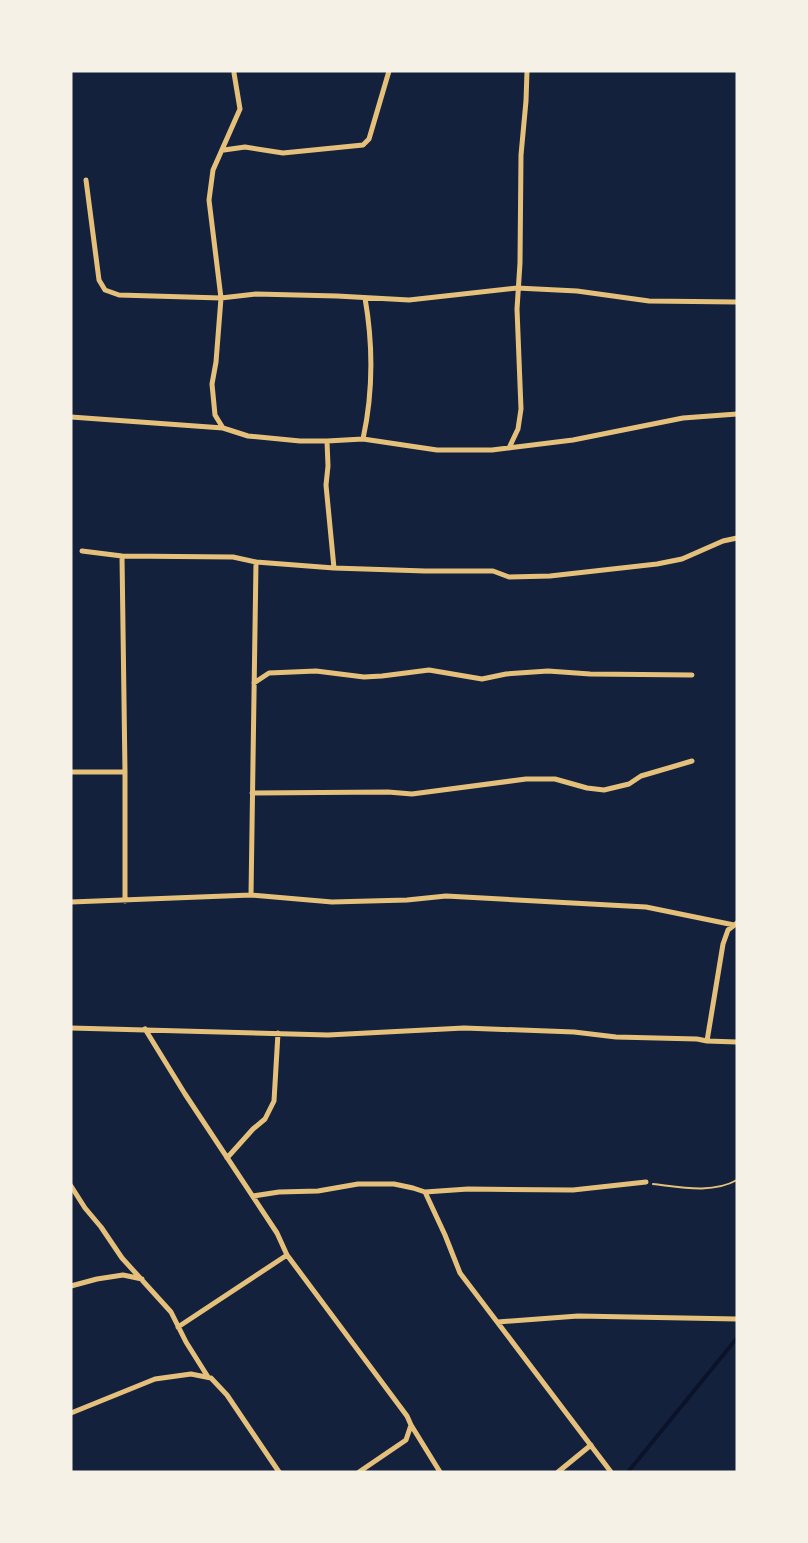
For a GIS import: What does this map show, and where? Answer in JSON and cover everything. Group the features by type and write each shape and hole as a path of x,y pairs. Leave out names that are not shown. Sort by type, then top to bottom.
{"street":[{"path":"224,150 245,147 283,153 305,149 364,145 368,140 389,71"},
{"path":"509,448 518,428 521,409 516,309 520,262 521,155 526,101 526,71"},
{"path":"223,428 215,415 212,384 216,362 221,298 209,200 213,170 224,150 240,110 234,73"},
{"path":"86,180 99,280 105,290 119,295 221,298 256,294 409,300 517,288 577,291 649,301 737,302"},
{"path":"363,439 371,362 369,322 365,298"},
{"path":"71,417 223,428 248,436 300,441 363,439 437,450 509,448 573,440 684,418 737,414"},
{"path":"326,441 328,466 326,486 334,568"},
{"path":"82,551 122,556 233,557 256,562 334,568 493,571 509,577 550,576 657,564 682,559 723,541 737,538"},
{"path":"122,556 125,901"},
{"path":"251,895 256,562"},
{"path":"254,683 269,673 316,671 364,677 429,670 482,679 506,674 548,671 590,674 692,676"},
{"path":"252,792 388,792 412,794 526,779 555,779 587,788 604,790 629,784 641,776 692,761"},
{"path":"71,772 125,772"},
{"path":"71,902 251,895 332,902 407,900 446,896 646,906 735,924"},
{"path":"707,1041 723,944 728,930 735,924"},
{"path":"71,1028 328,1035 464,1028 574,1032 616,1037 737,1042"},
{"path":"145,1029 185,1094 277,1233 287,1255 407,1416 440,1472"},
{"path":"227,1158 253,1129 265,1119 274,1101 278,1033"},
{"path":"253,1196 279,1192 318,1191 358,1184 394,1184 425,1192 468,1188 573,1190 643,1182"},
{"path":"71,1186 122,1258 171,1312 208,1378"},
{"path":"425,1192 460,1273 611,1472"},
{"path":"178,1327 287,1255"},
{"path":"71,1286 96,1279 123,1275 142,1279"},
{"path":"498,1322 578,1316 737,1319"},
{"path":"71,1413 155,1379 190,1374 212,1378 227,1395 279,1472"},
{"path":"359,1472 406,1440 411,1425"},
{"path":"558,1472 591,1445"}],"path":[{"path":"643,1182 699,1189 728,1186 737,1180"}],"waterway":[{"path":"628,1472 737,1338"}]}
